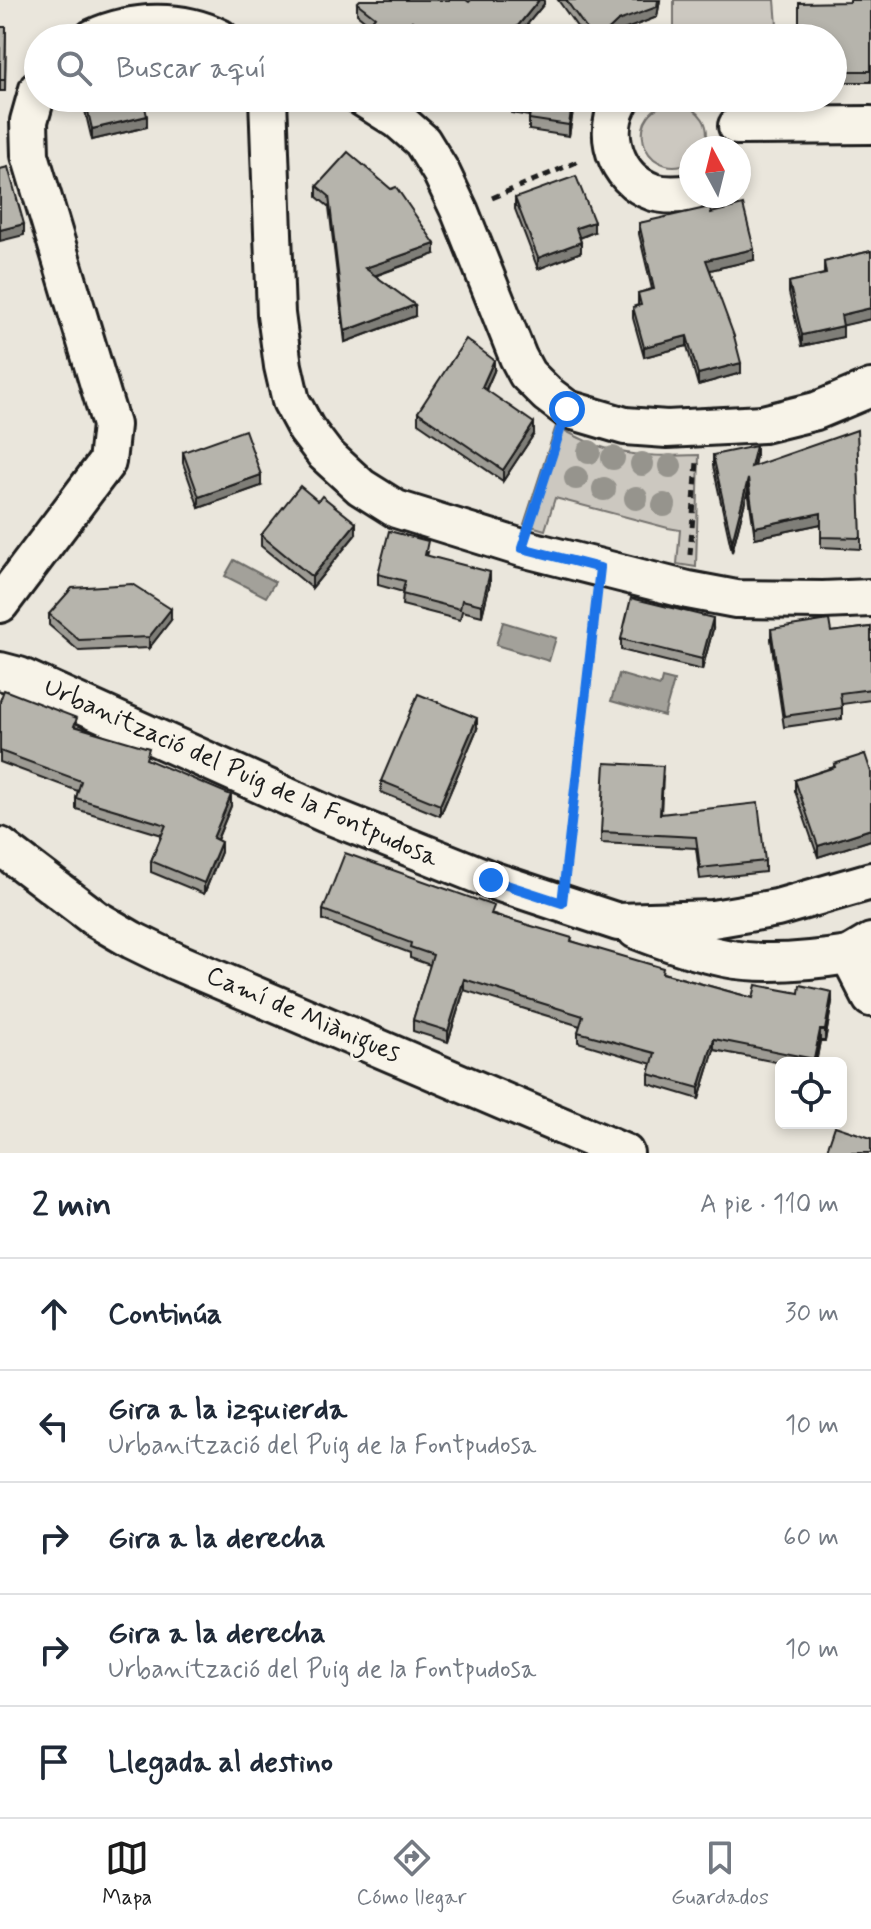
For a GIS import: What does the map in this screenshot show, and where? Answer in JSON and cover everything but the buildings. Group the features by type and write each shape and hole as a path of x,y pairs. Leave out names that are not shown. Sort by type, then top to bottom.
{"street":[{"path":"0,604 107,462 111,425 30,155 32,112"},
{"path":"269,112 276,314 291,401 306,429 325,454 361,487 396,509 522,548 688,590 736,599 871,598"},
{"path":"385,112 422,141 441,172 527,374 567,409 625,426 699,429 763,424 816,411 871,388"},
{"path":"615,112 611,126 613,146 621,166 635,182 653,192 679,194"},
{"path":"733,124 871,125"},
{"name":"Urbanització del Puig de la Fontpudosa","path":"0,671 19,676 326,814 491,880 618,922 661,940 726,958 751,961 811,961 860,949 871,998"},
{"name":"Camí de Miànigues","path":"0,846 96,919 132,940 625,1153"},
{"name":"Urbanització del Puig de la Fontpudosa","path":"618,922 713,919 777,908 871,881"}],"path":[{"path":"460,212 613,146"},
{"path":"522,548 567,409"},
{"path":"688,590 699,429"},
{"path":"562,903 600,568"}],"shaded area":[{"path":"674,0 775,0 777,24 674,24"},
{"path":"653,112 696,112 703,119 707,132 706,136 679,136 679,165 673,166 659,162 649,154 643,129 648,116"},
{"path":"556,426 592,444 616,451 647,455 699,455 696,567 677,564 680,530 555,498 545,530 524,524"},
{"path":"234,560 275,582 266,597 225,576"},
{"path":"503,622 556,638 549,661 496,645"},
{"path":"619,674 660,686 662,678 674,681 664,716 611,701"}],"route":[{"path":"491,880 562,903 600,568 522,548 567,409"}]}
